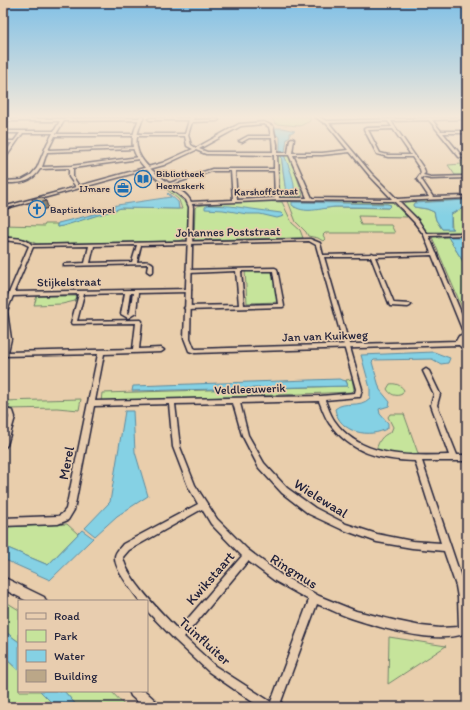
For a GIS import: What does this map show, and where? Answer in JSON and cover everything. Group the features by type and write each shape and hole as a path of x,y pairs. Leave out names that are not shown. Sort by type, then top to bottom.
{"main road":[{"path":"3,583 38,600"},
{"path":"137,692 152,707"}],"street":[{"path":"3,182 26,180 39,168 46,151 101,149"},
{"path":"135,149 139,158 149,168 190,203 188,308 281,306 275,269 189,271"},
{"path":"275,149 277,199"},
{"path":"291,149 290,154 310,199"},
{"path":"376,149 379,154 388,156 413,156"},
{"path":"409,149 423,171 419,179 432,199"},
{"path":"454,149 460,156 467,158"},
{"path":"3,208 78,186 149,168 196,150 206,153 290,154 351,151 370,174 416,221 426,235 467,335 461,338 460,343 467,349"},
{"path":"3,159 5,154"},
{"path":"39,168 71,167 139,158"},
{"path":"71,167 71,177 78,186"},
{"path":"233,170 235,200"},
{"path":"169,184 206,171 276,170"},
{"path":"421,176 431,178 467,177"},
{"name":"Karshoffstraat","path":"190,203 277,199 396,200 467,197"},
{"path":"426,235 467,234"},
{"name":"Johannes Poststraat","path":"3,239 24,241 31,246 139,245 310,240 318,244 322,256 345,346"},
{"path":"87,264 92,245"},
{"path":"134,263 139,245"},
{"path":"31,246 11,294 4,305 8,339 3,354 162,350"},
{"path":"372,254 392,304 408,305"},
{"path":"322,256 434,254"},
{"path":"66,265 151,264 150,271"},
{"path":"238,270 242,307"},
{"name":"Stijkelstraat","path":"11,294 188,290"},
{"path":"128,292 124,314 128,316 133,313 136,291"},
{"path":"82,292 74,323 139,321 136,350"},
{"name":"Jan van Kuikweg","path":"188,308 187,338 191,349 195,351 460,343"},
{"name":"Veldleeuwerik","path":"91,404 172,403 354,396 359,392 345,346"},
{"name":"Merel","path":"3,522 58,520 65,517 70,510 102,352"},
{"path":"426,371 436,394 434,405 454,458"},
{"path":"321,398 325,413 346,439 359,446 384,456 418,460 467,458"},
{"name":"Wielewaal","path":"236,400 238,417 252,452 264,469 280,486 299,502 328,520 371,537 402,544 447,547"},
{"name":"Ringmus","path":"172,403 173,429 178,452 189,481 203,505 215,522 248,556 284,582 314,599 346,613 374,622 410,629 457,633 463,630 465,598"},
{"path":"3,411 11,413 12,417 3,445"},
{"path":"418,460 465,598"},
{"path":"144,600 121,566 119,558 122,552 126,547 203,505"},
{"name":"Kwikstaart","path":"178,637 248,556"},
{"path":"274,707 314,599"},
{"name":"Tuinfluiter","path":"148,605 178,637 212,669 269,707"}],"green space":[{"path":"277,154 281,154 285,186 292,177 284,155 289,154 303,195 300,197 280,197"},
{"path":"460,161 467,161 467,175 455,175 448,165 462,164"},
{"path":"158,179 190,208 188,238 179,241 37,244 26,239 3,236 3,225 44,226 45,224 57,224 57,227 121,208 182,209 179,200 156,180"},
{"path":"467,198 467,200 414,203 413,205 414,207 427,209 434,212 436,220 442,229 452,229 451,214 467,206 467,232 428,232 403,204 405,202"},
{"path":"288,201 392,202 407,217 358,216 361,225 391,225 395,233 325,233 323,235 325,239 323,241 318,238 308,236 296,222","holes":["296,202 391,205 388,208 336,207 308,210 294,207"]},
{"path":"224,202 282,202 292,223 300,230 303,238 194,240 195,208 197,206"},
{"path":"436,236 438,238 448,237 467,268 467,319 432,237"},
{"path":"272,270 279,302 247,303 245,271"},
{"path":"37,296 77,296 75,301 62,304 34,305"},
{"path":"352,379 354,390 352,392 101,402 102,393 348,386 346,380"},
{"path":"390,384 400,386 404,390 402,394 396,395 390,393 387,389"},
{"path":"81,399 79,410 57,408 8,409 10,405 3,405 3,401"},
{"path":"390,414 404,414 419,456 398,455 376,450 381,439 391,432 393,427 388,417"},
{"path":"67,524 78,534 48,565 3,546 3,527"},
{"path":"3,600 18,609 18,641 3,630"},
{"path":"389,637 446,646 388,684"},
{"path":"3,656 18,670 18,692 41,692 56,707 3,707"},
{"path":"65,692 112,692 126,707 78,707"}],"water":[{"path":"280,149 285,149 285,152 280,152"},
{"path":"281,154 284,155 292,175 294,195 286,194"},
{"path":"168,193 178,202 179,209 121,208 57,227 58,223 99,213 117,205 171,197 167,194"},
{"path":"467,200 467,206 451,214 451,228 453,229 442,229 436,220 434,212 427,209 414,207 413,205 414,203"},
{"path":"292,202 391,205 388,208 335,207 302,210 292,205"},
{"path":"208,205 230,206 281,213 284,216 277,218 260,214 205,209"},
{"path":"448,237 460,237 467,248 467,268"},
{"path":"434,352 450,358 448,363 441,364 432,359 374,360 372,362 380,390 390,402 389,406 379,409 380,414 388,423 388,428 373,433 364,433 356,432 342,424 335,409 343,405 361,403 370,398 370,388 361,355"},
{"path":"339,379 346,381 348,386 132,391 133,386"},
{"path":"125,411 133,411 135,452 148,496 117,516 95,536 85,528 110,502"},
{"path":"82,530 93,538 50,580 3,559 3,546 48,565"},
{"path":"3,630 18,641 18,670 3,656"},
{"path":"41,692 65,692 78,707 56,707"}],"building":[{"path":"42,197 46,201 36,204 32,199"}],"place":[{"name":"Bibliotheek Heemskerk","path":"143,179"},
{"name":"IJmare","path":"123,188"},
{"name":"Baptistenkapel","path":"37,209"}]}
